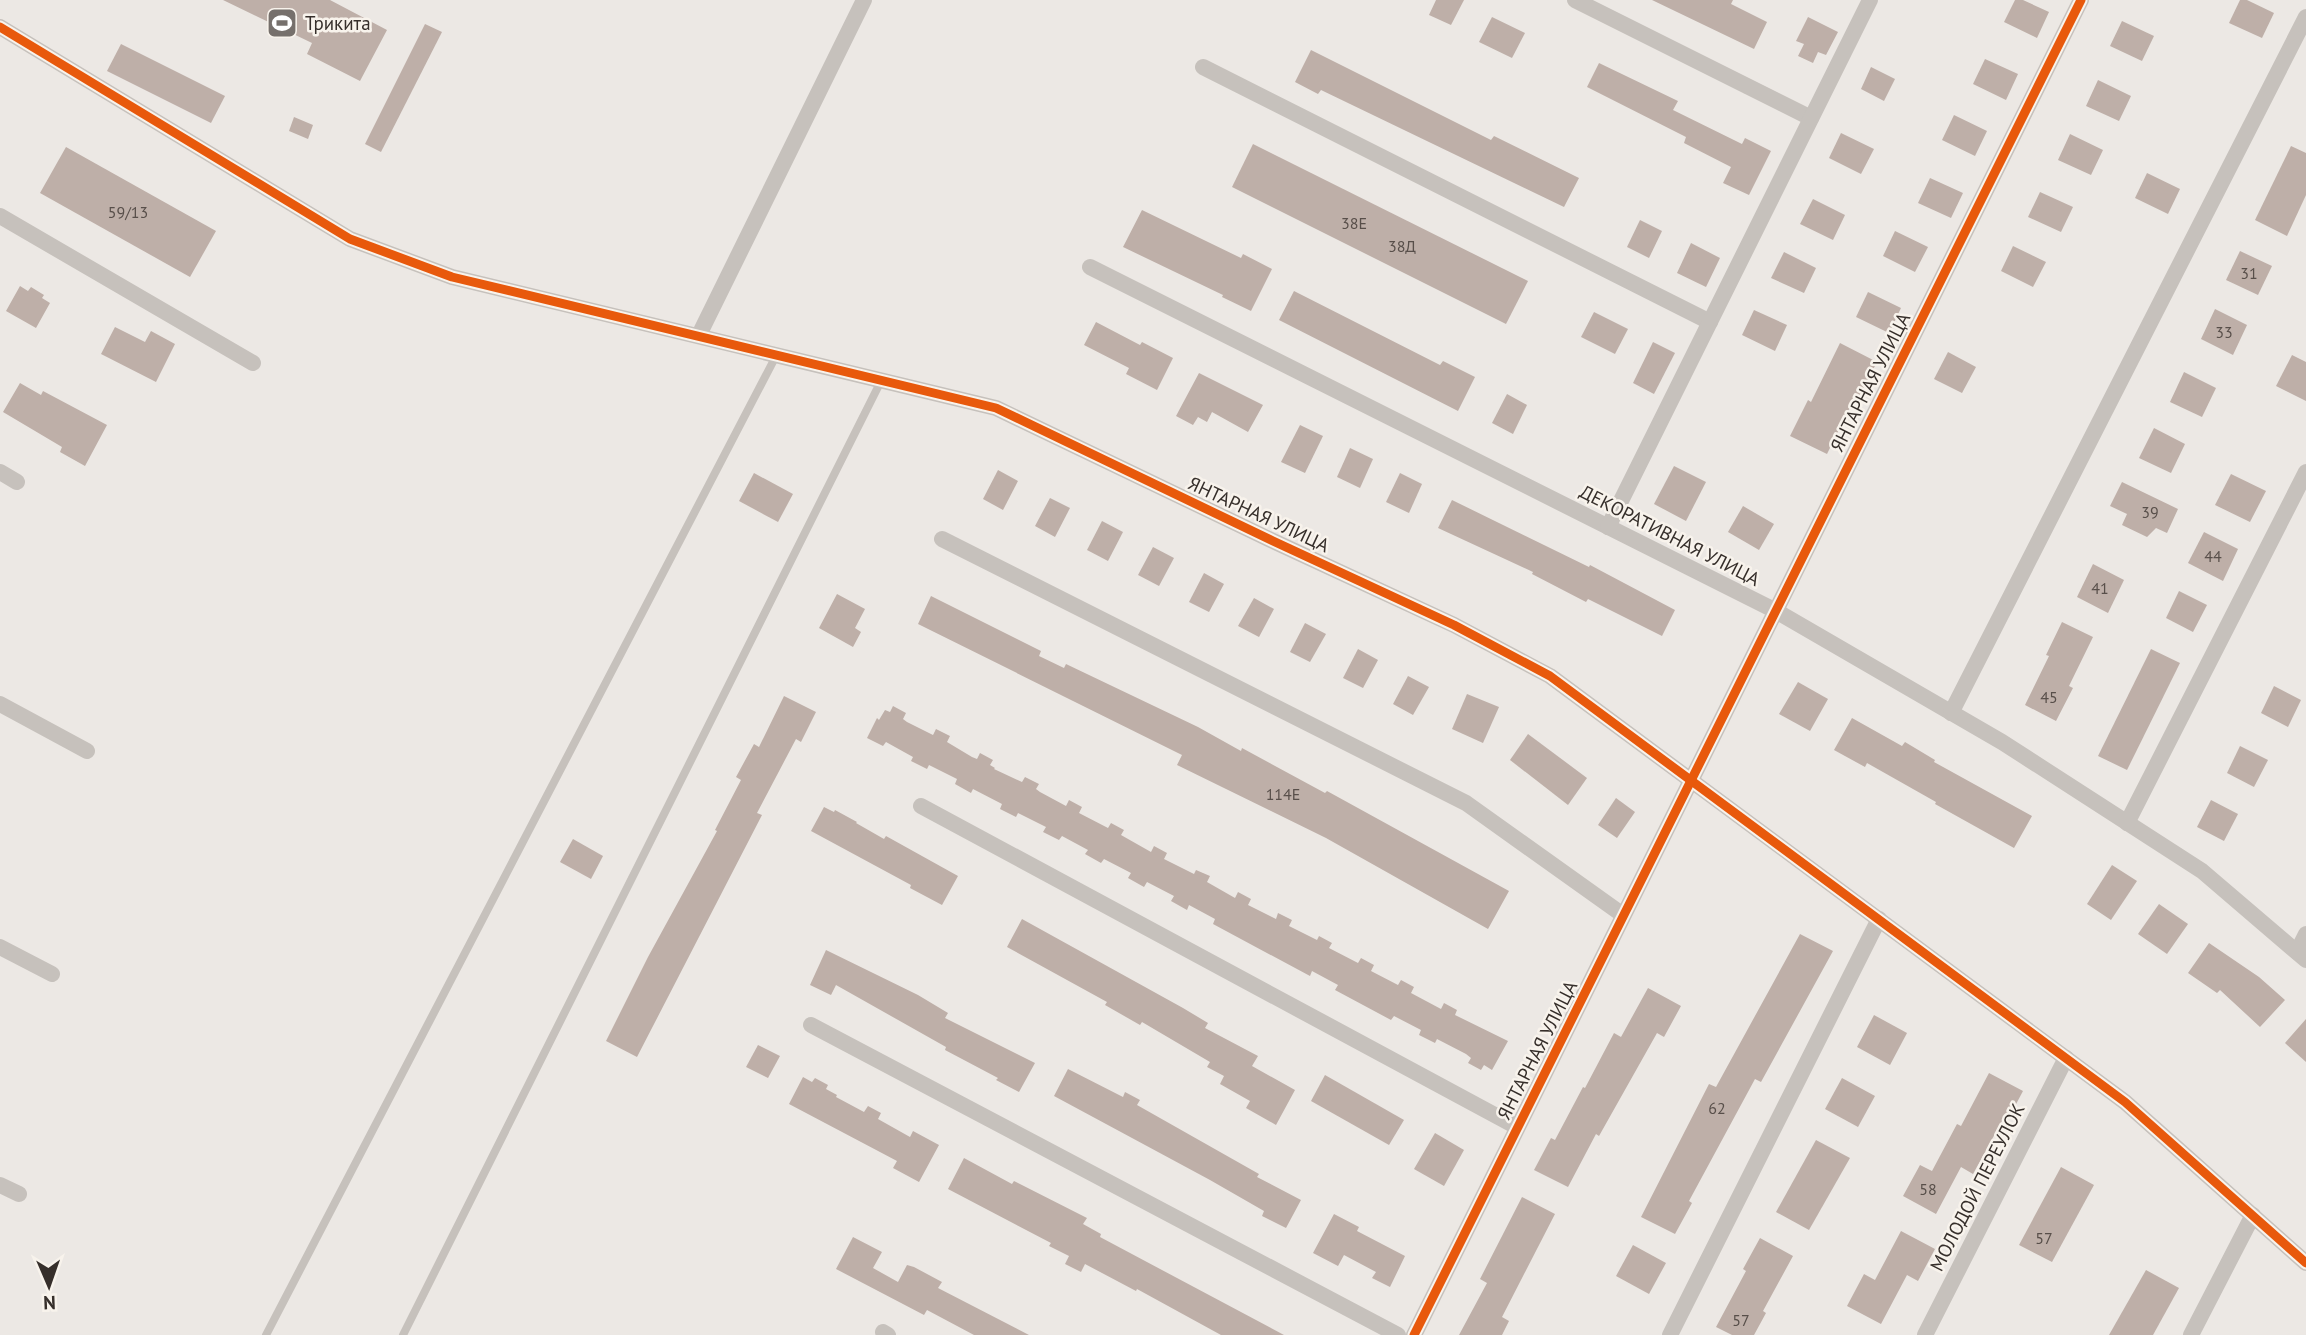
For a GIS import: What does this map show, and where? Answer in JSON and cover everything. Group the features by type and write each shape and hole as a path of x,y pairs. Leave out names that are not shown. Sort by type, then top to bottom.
{"street":[{"path":"699,335 864,0"},
{"path":"1575,0 1811,118"},
{"path":"1608,527 1870,0"},
{"name":"ЯНТАРНАЯ УЛИЦА","path":"1414,1335 2081,0"},
{"path":"1951,713 2306,16"},
{"name":"ЯНТАРНАЯ УЛИЦА","path":"0,27 350,239 452,277 996,408 1454,625 1550,676 1691,780"},
{"path":"1203,67 1710,322"},
{"path":"0,216 253,363"},
{"name":"ДЕКОРАТИВНАЯ УЛИЦА","path":"1090,267 1776,611 2002,742 2202,871 2302,956"},
{"path":"0,472 18,482"},
{"path":"2127,823 2306,472"},
{"path":"942,540 1466,803 1623,915"},
{"path":"0,704 87,751"},
{"path":"1691,780 2125,1102 2306,1263"},
{"path":"921,806 1517,1127"},
{"path":"1670,1335 1879,919"},
{"path":"2302,956 2306,934"},
{"path":"0,947 51,974"},
{"path":"811,1024 1398,1335"},
{"name":"МОЛОДОЙ ПЕРЕУЛОК","path":"1925,1335 2066,1058"},
{"path":"0,1185 19,1194"},
{"path":"2190,1335 2253,1215"}],"lane":[{"path":"266,1335 778,354"},
{"path":"403,1335 882,379"}],"building":[{"path":"223,0 330,0 387,30 360,81 307,54 312,43"},
{"path":"1436,0 1464,0 1451,25 1429,15"},
{"path":"1652,0 1733,0 1731,4 1767,22 1754,49"},
{"path":"2015,0 2023,0 2049,12 2037,38 2004,22"},
{"path":"2240,0 2247,0 2274,13 2262,38 2229,23"},
{"path":"1492,17 1525,33 1512,58 1479,42"},
{"path":"1808,17 1838,32 1826,55 1818,52 1813,63 1798,56 1804,44 1796,41"},
{"path":"2122,21 2154,36 2142,61 2110,46"},
{"path":"425,24 442,32 381,152 365,144"},
{"path":"121,44 225,96 211,123 107,71"},
{"path":"1311,50 1491,140 1494,136 1579,178 1564,207 1321,90 1318,94 1295,82"},
{"path":"1985,59 2018,74 2006,100 1973,84"},
{"path":"1599,63 1678,101 1673,110 1742,144 1745,138 1771,151 1749,195 1723,183 1731,167 1684,143 1686,137 1587,87"},
{"path":"1871,67 1895,79 1884,101 1861,89"},
{"path":"2098,80 2131,96 2119,121 2086,106"},
{"path":"1954,115 1987,131 1975,156 1942,140"},
{"path":"294,117 313,125 308,139 289,131"},
{"path":"1841,133 1874,149 1861,174 1829,158"},
{"path":"2070,134 2103,150 2091,175 2058,160"},
{"path":"1253,144 1528,281 1506,324 1232,187"},
{"path":"2291,146 2306,153 2306,195 2287,236 2255,220"},
{"path":"66,147 216,231 190,277 40,193"},
{"path":"2147,173 2180,189 2168,214 2135,198"},
{"path":"1930,178 1963,193 1951,218 1918,203"},
{"path":"2040,192 2073,207 2061,232 2028,217"},
{"path":"1813,199 1845,215 1833,240 1800,224"},
{"path":"1142,210 1241,258 1243,254 1272,269 1251,311 1123,247"},
{"path":"1640,220 1662,231 1649,258 1627,247"},
{"path":"1895,231 1928,247 1915,272 1883,256"},
{"path":"1691,243 1720,258 1706,287 1677,273"},
{"path":"2013,246 2046,262 2033,287 2001,271"},
{"path":"2240,251 2272,266 2258,295 2226,280"},
{"path":"1784,252 1816,268 1804,293 1771,278"},
{"path":"20,286 28,291 31,287 44,295 42,298 50,303 36,328 6,311"},
{"path":"1294,291 1440,365 1443,361 1475,377 1458,411 1279,320"},
{"path":"1868,292 1901,308 1889,333 1856,317"},
{"path":"2215,309 2247,325 2233,355 2201,339"},
{"path":"1754,310 1787,325 1775,351 1742,335"},
{"path":"1594,312 1628,329 1615,354 1581,337"},
{"path":"1096,322 1140,345 1142,342 1173,358 1157,390 1126,374 1129,368 1084,345"},
{"path":"115,327 145,342 151,331 175,344 156,382 101,354"},
{"path":"1653,342 1675,353 1654,394 1633,383"},
{"path":"1840,343 1877,362 1859,397 1856,395 1827,454 1790,436 1808,400 1811,402"},
{"path":"1948,352 1976,367 1962,393 1934,379"},
{"path":"2292,355 2306,362 2306,401 2276,386"},
{"path":"2184,372 2216,388 2202,417 2170,402"},
{"path":"1199,373 1263,405 1248,432 1212,412 1207,422 1198,417 1193,425 1176,416"},
{"path":"20,383 41,395 43,391 107,425 85,466 60,452 62,447 3,412"},
{"path":"1507,394 1527,405 1513,434 1492,423"},
{"path":"1300,425 1323,436 1305,473 1281,462"},
{"path":"2154,428 2185,444 2171,473 2139,458"},
{"path":"1350,448 1373,459 1360,488 1337,477"},
{"path":"1674,466 1706,482 1686,521 1654,504"},
{"path":"998,470 1018,481 1003,510 983,499"},
{"path":"754,473 793,494 778,522 739,501"},
{"path":"1400,473 1422,484 1409,513 1386,502"},
{"path":"2231,474 2266,491 2250,522 2215,505"},
{"path":"2122,482 2178,509 2167,533 2156,528 2147,537 2122,525 2127,514 2110,506"},
{"path":"1050,498 1070,508 1055,537 1035,526"},
{"path":"1452,500 1589,567 1590,565 1675,610 1662,636 1588,599 1586,602 1532,574 1533,572 1438,528"},
{"path":"1743,506 1774,524 1759,550 1728,532"},
{"path":"1102,521 1123,532 1108,561 1087,550"},
{"path":"2204,532 2238,549 2223,581 2188,563"},
{"path":"1153,547 1174,558 1159,586 1138,575"},
{"path":"2093,564 2124,580 2108,613 2077,597"},
{"path":"1204,573 1224,584 1209,612 1189,602"},
{"path":"2179,591 2207,605 2193,632 2166,618"},
{"path":"837,594 865,609 855,628 861,632 853,647 819,628"},
{"path":"931,596 1041,651 1039,656 1064,668 1066,664 1198,727 1241,751 1242,748 1325,793 1327,791 1509,891 1488,929 1326,838 1177,765 1182,755 918,624"},
{"path":"1254,598 1274,609 1259,637 1238,626"},
{"path":"2062,622 2093,637 2069,686 2073,688 2056,721 2025,705"},
{"path":"1305,623 1326,634 1310,662 1290,652"},
{"path":"1358,649 1378,660 1363,688 1343,678"},
{"path":"2151,649 2180,663 2127,770 2098,756"},
{"path":"1408,676 1429,687 1413,715 1393,704"},
{"path":"1798,682 1828,699 1810,731 1779,714"},
{"path":"2274,686 2301,700 2288,727 2261,713"},
{"path":"1467,694 1499,707 1483,743 1452,729"},
{"path":"784,696 816,712 801,742 796,739 757,813 762,815 637,1057 606,1041 648,957 717,831 715,830 741,780 736,777 754,744 759,747"},
{"path":"893,706 906,713 903,719 907,722 933,735 936,729 950,736 947,742 972,757 977,759 980,753 993,760 990,765 994,769 1022,782 1025,777 1039,784 1036,789 1040,792 1066,806 1069,800 1082,807 1079,813 1108,828 1111,823 1124,830 1121,835 1151,852 1154,846 1167,853 1164,859 1194,874 1196,870 1210,876 1207,882 1235,898 1238,892 1251,899 1248,905 1276,919 1278,913 1292,920 1289,926 1317,940 1319,936 1332,943 1329,948 1358,963 1361,958 1374,965 1371,971 1398,985 1401,980 1414,987 1411,993 1441,1009 1444,1003 1457,1010 1455,1015 1508,1041 1492,1070 1484,1065 1481,1070 1468,1063 1471,1058 1466,1054 1437,1039 1435,1043 1419,1035 1421,1030 1394,1016 1391,1020 1335,990 1338,985 1312,971 1310,976 1213,924 1215,919 1189,905 1187,910 1171,901 1174,896 1147,882 1144,887 1128,878 1131,873 1104,859 1101,863 1085,854 1088,850 1062,836 1059,840 1043,832 1046,827 1018,813 1016,817 1000,809 1002,804 973,789 971,793 955,784 957,779 929,765 927,769 911,761 913,757 886,742 883,746 867,738 877,718 879,720 885,710 890,712"},
{"path":"1852,718 1902,746 1905,742 1935,760 1934,762 2032,816 2014,848 1867,763 1865,767 1834,750"},
{"path":"1528,734 1587,778 1568,805 1510,760"},
{"path":"2240,746 2268,760 2254,787 2227,773"},
{"path":"1616,798 1635,812 1617,838 1598,825"},
{"path":"2211,800 2238,814 2224,841 2197,827"},
{"path":"824,807 834,812 835,810 884,839 886,836 958,876 942,905 910,888 911,885 811,831"},
{"path":"573,839 603,856 591,879 560,862"},
{"path":"2112,865 2137,881 2111,920 2087,904"},
{"path":"2159,904 2188,924 2167,954 2138,934"},
{"path":"1022,919 1183,1008 1208,1023 1205,1028 1258,1056 1252,1066 1295,1090 1276,1125 1246,1108 1250,1101 1220,1084 1224,1076 1207,1067 1210,1062 1142,1022 1140,1025 1105,1005 1107,1002 1007,947"},
{"path":"1800,934 1833,951 1761,1082 1755,1079 1689,1201 1692,1203 1675,1234 1641,1217 1709,1084 1716,1087"},
{"path":"2209,943 2259,977 2285,1000 2260,1027 2220,990 2217,993 2188,973"},
{"path":"826,950 918,995 948,1013 945,1018 1035,1063 1019,1092 836,985 831,995 810,985"},
{"path":"1648,988 1681,1006 1664,1037 1657,1033 1599,1136 1596,1134 1568,1187 1534,1170 1551,1138 1555,1140 1614,1033 1621,1037"},
{"path":"1874,1015 1907,1033 1890,1065 1857,1047"},
{"path":"2306,1019 2306,1062 2285,1043"},
{"path":"758,1045 780,1056 768,1078 746,1067"},
{"path":"1068,1069 1123,1097 1125,1092 1140,1100 1137,1105 1259,1174 1257,1177 1301,1200 1286,1228 1262,1216 1264,1211 1210,1180 1054,1096"},
{"path":"1989,1073 2023,1091 2006,1123 2002,1121 1973,1174 1961,1167 1936,1214 1903,1196 1920,1165 1932,1171 1957,1124 1961,1126"},
{"path":"1325,1075 1404,1120 1389,1145 1311,1101"},
{"path":"803,1077 812,1082 815,1078 828,1085 826,1089 837,1095 836,1097 864,1112 868,1106 881,1113 878,1119 910,1137 913,1131 939,1145 919,1182 893,1168 897,1161 789,1104"},
{"path":"1842,1078 1875,1096 1858,1127 1825,1109"},
{"path":"1435,1133 1464,1150 1444,1186 1414,1169"},
{"path":"1816,1140 1850,1158 1809,1230 1776,1212"},
{"path":"964,1158 1012,1184 1014,1181 1087,1218 1083,1224 1101,1234 1100,1237 1284,1335 1221,1335 1085,1264 1081,1272 1065,1264 1069,1256 1049,1246 1051,1243 948,1189"},
{"path":"2061,1167 2094,1185 2052,1262 2019,1245"},
{"path":"1522,1197 1555,1214 1502,1317 1509,1321 1502,1335 1459,1335 1487,1283 1480,1279"},
{"path":"1334,1214 1359,1227 1357,1231 1405,1256 1390,1287 1372,1278 1376,1272 1344,1255 1338,1266 1313,1253"},
{"path":"1901,1231 1935,1249 1918,1281 1907,1275 1881,1324 1847,1306 1864,1274 1875,1280"},
{"path":"853,1237 882,1252 873,1268 898,1282 907,1265 914,1267 942,1282 938,1288 1029,1335 974,1335 927,1310 924,1315 836,1269"},
{"path":"1760,1238 1793,1256 1763,1311 1766,1313 1754,1335 1732,1335 1716,1327"},
{"path":"1633,1245 1666,1263 1649,1294 1616,1276"},
{"path":"2146,1270 2179,1288 2153,1335 2109,1335"}],"cycle path":[{"path":"1414,1335 2081,0"},
{"path":"0,27 350,239 452,277 996,408 1454,625 1550,676 2125,1102 2306,1263"}],"place":[{"name":"Трикита","path":"282,23"}]}
